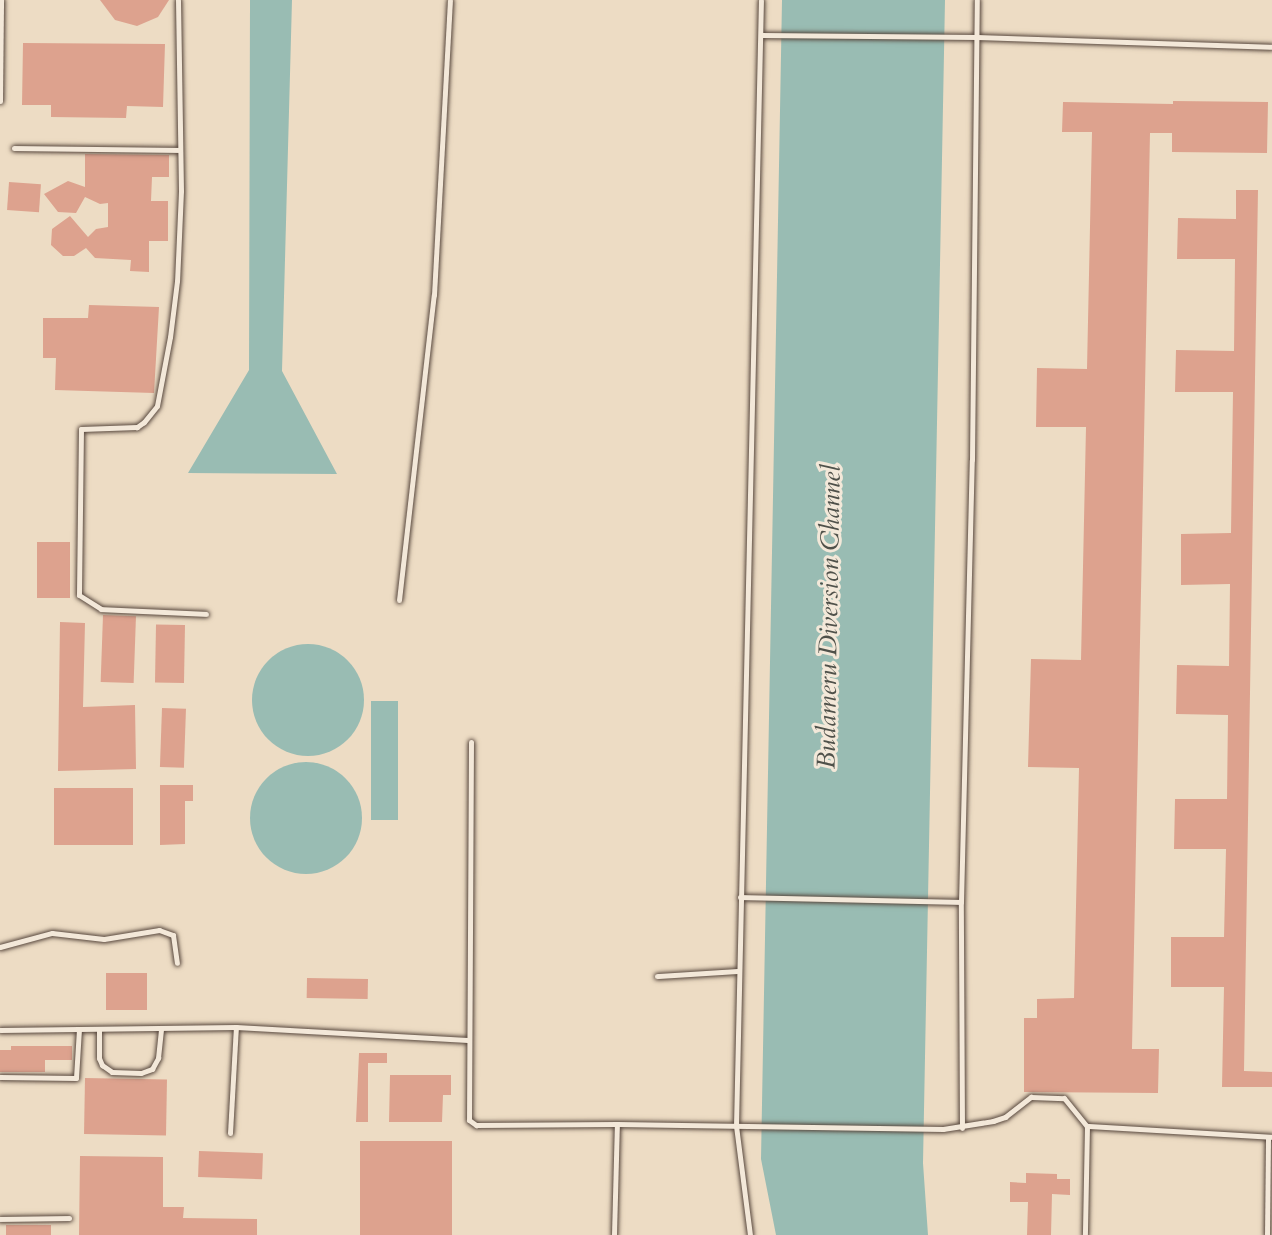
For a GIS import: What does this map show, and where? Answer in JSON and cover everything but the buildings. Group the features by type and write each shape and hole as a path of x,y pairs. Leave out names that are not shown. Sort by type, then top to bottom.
{"lane":[{"path":"0,101 1,0"},
{"path":"178,0 180,150 177,281 160,396 151,415 137,427 80,429 79,595 101,609 206,614"},
{"path":"399,600 433,295 450,0"},
{"path":"750,1235 736,1126 761,0"},
{"path":"962,1128 961,901 972,460 977,0"},
{"path":"761,35 977,37 1272,47"},
{"path":"14,148 180,150"},
{"path":"471,742 469,1120 476,1125 617,1124 943,1129 962,1128 1005,1117 1031,1097 1064,1098 1087,1126 1085,1235"},
{"path":"740,897 961,901"},
{"path":"0,947 52,933 104,939 159,930 173,935 177,963"},
{"path":"657,976 739,971"},
{"path":"0,1030 236,1027 468,1040"},
{"path":"230,1133 236,1027"},
{"path":"99,1029 99,1058 102,1065 112,1072 141,1073 152,1069 158,1058 161,1028"},
{"path":"0,1077 76,1078 79,1029"},
{"path":"614,1235 617,1124"},
{"path":"1087,1126 1270,1137 1267,1235"},
{"path":"0,1219 69,1218"}],"water":[{"path":"250,0 292,0 282,371 337,474 188,473 249,370"},
{"name":"Budameru Diversion Channel","path":"782,0 945,0 923,1163 928,1235 776,1235 761,1159"},
{"path":"308,644 329,648 348,660 360,679 364,700 360,721 348,740 329,752 308,756 287,752 268,740 256,721 252,700 256,679 268,660 287,648"},
{"path":"371,701 398,701 398,820 371,820"},
{"path":"306,762 327,766 346,778 358,797 362,818 358,839 346,858 327,870 306,874 285,870 266,858 254,839 250,818 254,797 266,778 285,766"}]}
